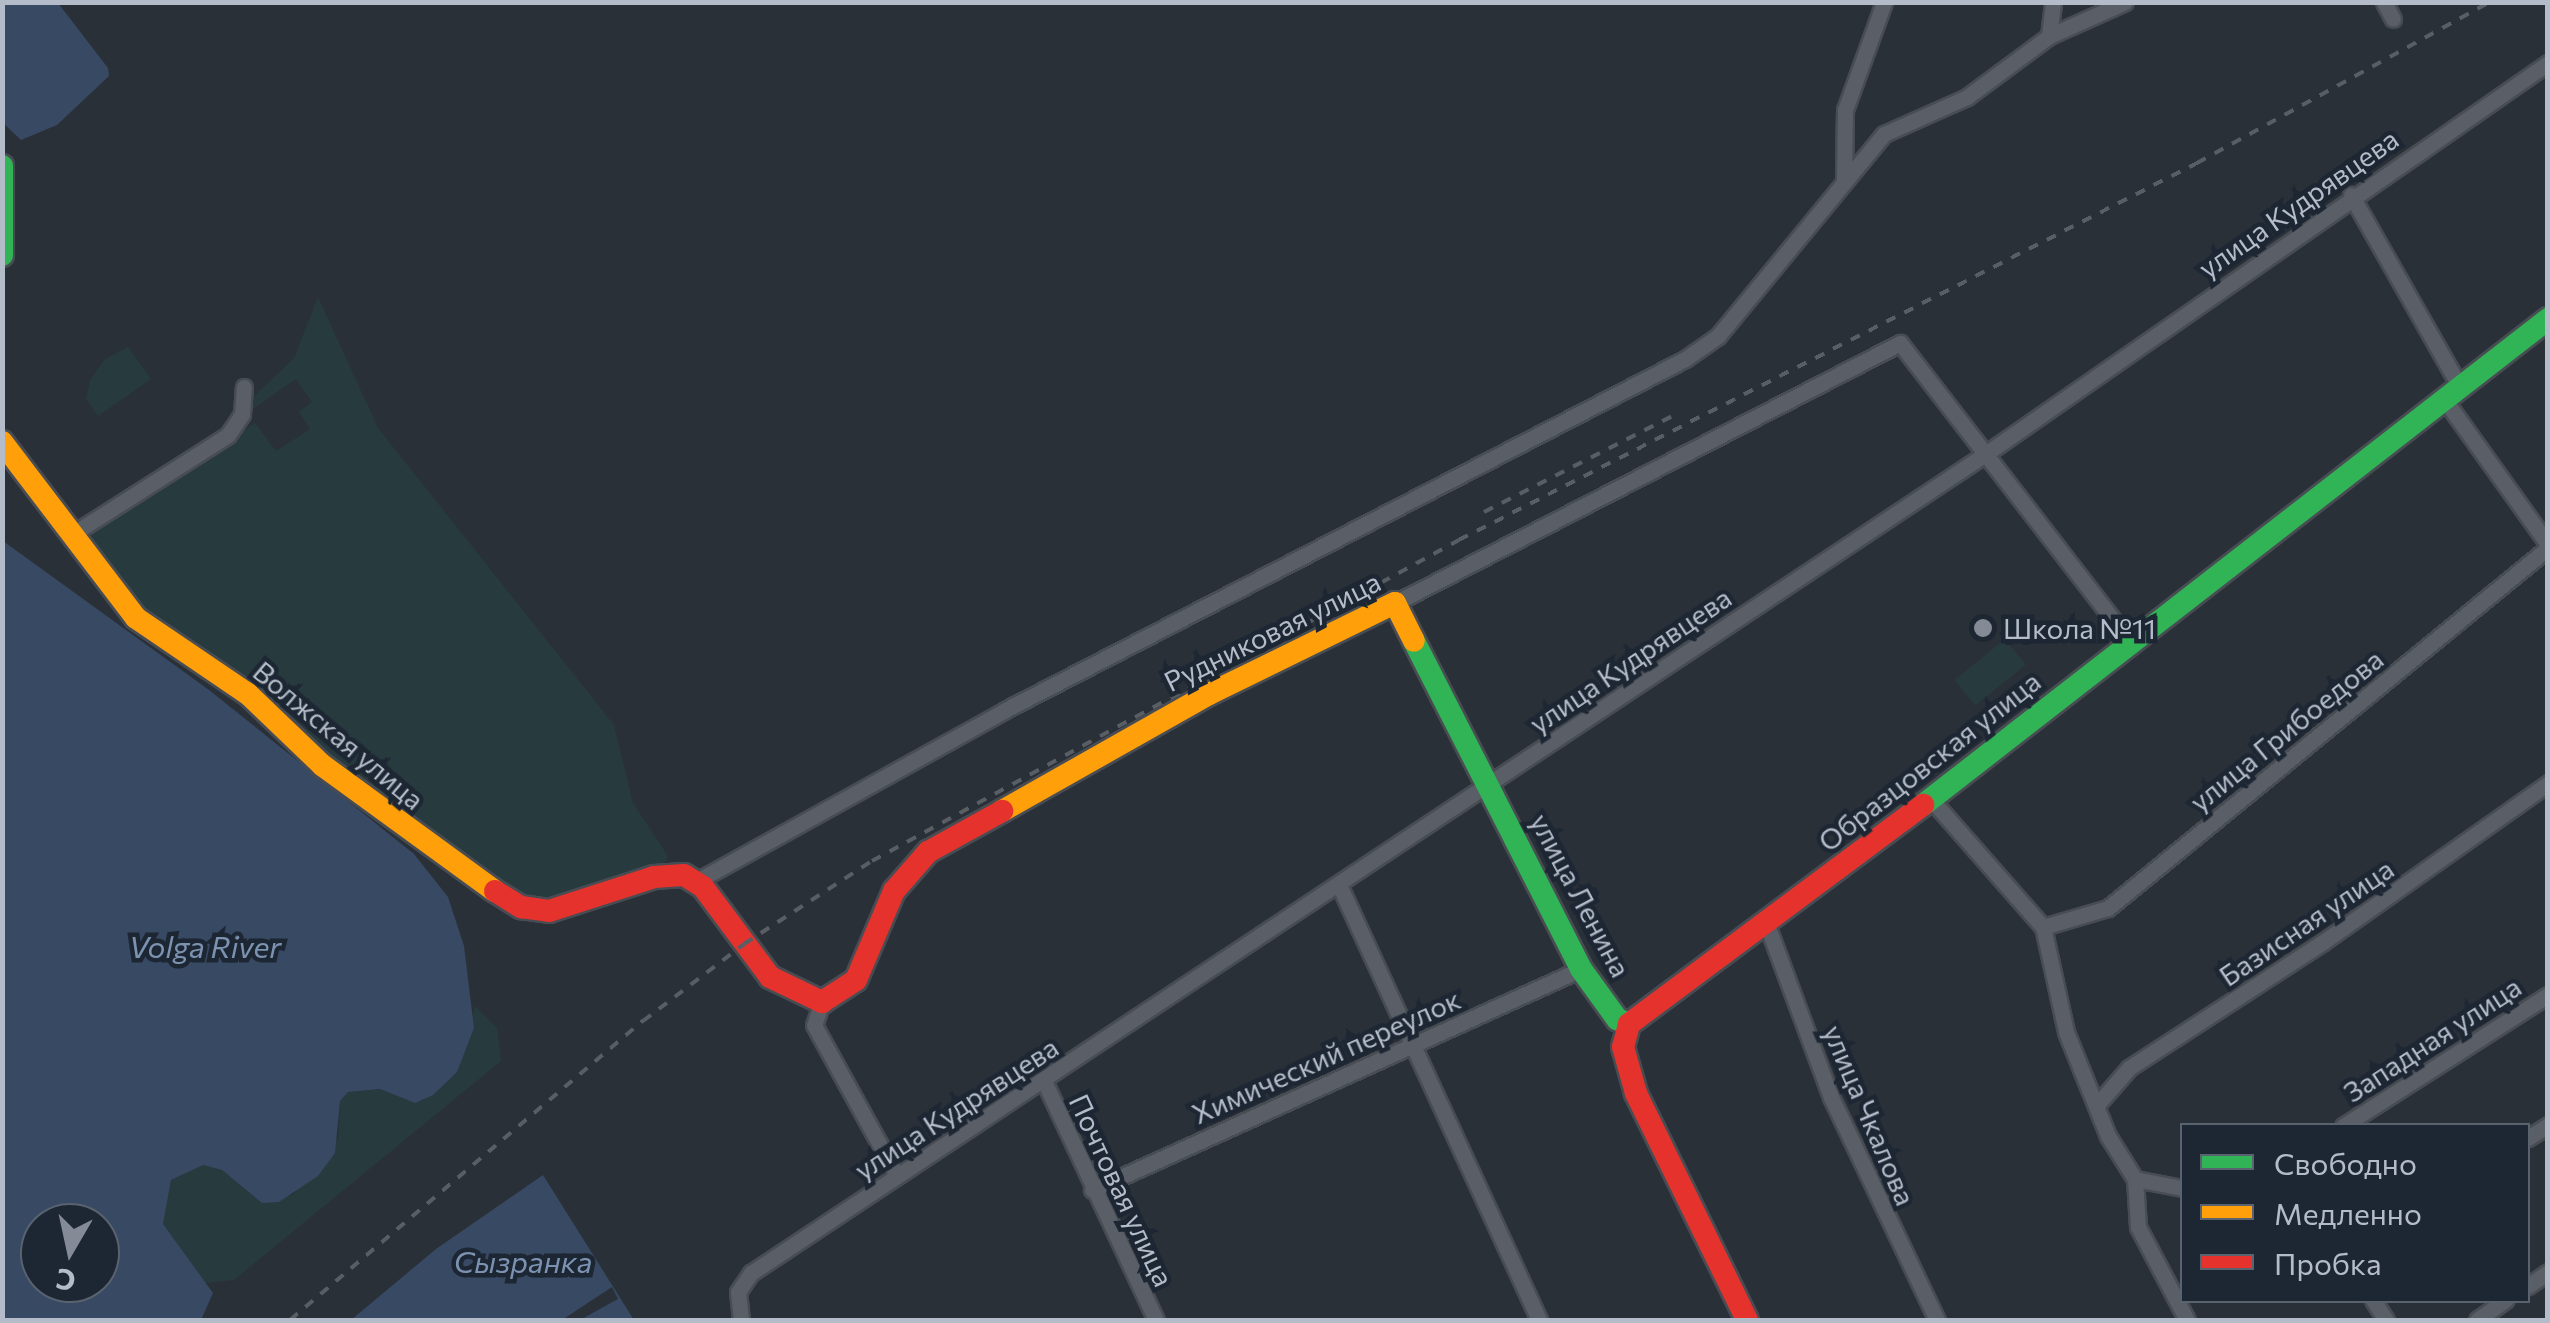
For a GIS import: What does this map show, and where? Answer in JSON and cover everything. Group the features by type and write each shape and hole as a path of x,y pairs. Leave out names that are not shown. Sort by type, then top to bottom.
{"street":[{"path":"1844,179 1844,110 1884,2"},
{"path":"2049,36 2054,2"},
{"path":"897,1176 866,1122 866,1109 814,1025 822,1002 784,988 744,944 697,881 1004,710 1668,369 1718,336 1866,150 1884,134 1966,97 2049,36 2125,2"},
{"path":"2384,2 2393,19"},
{"name":"улица Кудрявцева","path":"741,1320 738,1292 751,1273 1340,886 1984,455 2351,195 2548,63"},
{"path":"2,166 2,255"},
{"path":"2351,195 2452,393 2548,546"},
{"name":"Образцовская улица","path":"1629,1024 1768,925 2548,319"},
{"name":"Рудниковая улица","path":"822,1002 856,980 894,891 928,852 1208,694 1396,603 1892,344 1906,350 1984,455"},
{"path":"71,535 228,435 238,426 244,387"},
{"name":"Волжская улица","path":"2,442 136,618 248,694 392,821 508,900 549,911 654,877 697,881"},
{"path":"1984,455 2131,642"},
{"name":"улица Грибоедова","path":"2043,927 2108,908 2548,546"},
{"name":"улица Ленина","path":"1396,603 1582,968 1616,1019 1629,1024"},
{"name":"Базисная улица","path":"2096,1106 2129,1068 2324,942 2548,783"},
{"path":"1930,798 2043,927 2066,1032 2096,1106 2135,1178 2138,1226 2187,1320"},
{"path":"1340,886 1539,1320"},
{"name":"улица Чкалова","path":"1768,925 1832,1097 1936,1320"},
{"name":"Химический переулок","path":"1092,1190 1582,968"},
{"name":"Западная улица","path":"2348,1123 2548,995"},
{"path":"1629,1024 1622,1047 1636,1093 1748,1320"},
{"name":"Почтовая улица","path":"1044,1081 1156,1320"},
{"path":"2135,1178 2180,1188"},
{"path":"2477,1320 2502,1303"}],"green space":[{"path":"318,297 378,428 614,725 633,803 668,856 665,862 562,901 528,899 441,844 154,621 84,543 95,525 255,423 276,451 310,429 299,412 312,402 296,379 248,412 250,400 294,358"},
{"path":"128,347 151,379 98,416 86,399 90,380 105,359"},
{"path":"2005,639 2026,665 1975,706 1954,680"},
{"path":"475,1006 497,1028 501,1061 234,1280 205,1283 163,1224 171,1180 203,1165 222,1170 262,1203 294,1194 338,1139 340,1101 348,1092 380,1089 415,1103 457,1072"}],"water":[{"path":"3,2 58,3 108,68 109,76 57,125 21,140 3,123"},
{"name":"Volga River","path":"3,541 209,690 414,854 448,897 464,946 474,1028 457,1072 433,1095 415,1103 380,1089 348,1092 340,1101 335,1153 318,1176 279,1202 262,1203 222,1170 203,1165 171,1180 163,1224 213,1293 201,1320 3,1320"},
{"name":"Сызранка","path":"543,1175 634,1320 351,1320 436,1249"}],"pier":[{"path":"612,1287 618,1299 580,1320 562,1320"}],"railway":[{"path":"290,1320 643,1021 744,944 872,861 1459,540 2197,163 2490,2"},
{"path":"1484,512 1680,412"}],"traffic: fast":[{"path":"2,166 2,255"},
{"path":"1923,805 2548,319"},
{"path":"1414,641 1581,969 1617,1019 1629,1024"}],"traffic: slow":[{"path":"2,442 136,618 248,694 322,765 495,891"},
{"path":"1002,811 1209,694 1395,603 1414,641"}],"traffic: jam":[{"path":"1747,1320 1636,1093 1623,1047 1629,1024 1923,805"},
{"path":"495,891 521,907 549,911 654,877 684,875 703,887 770,977 822,1002 856,980 894,891 928,852 1002,811"}],"place":[{"name":"Школа №11","path":"1983,628"}]}
